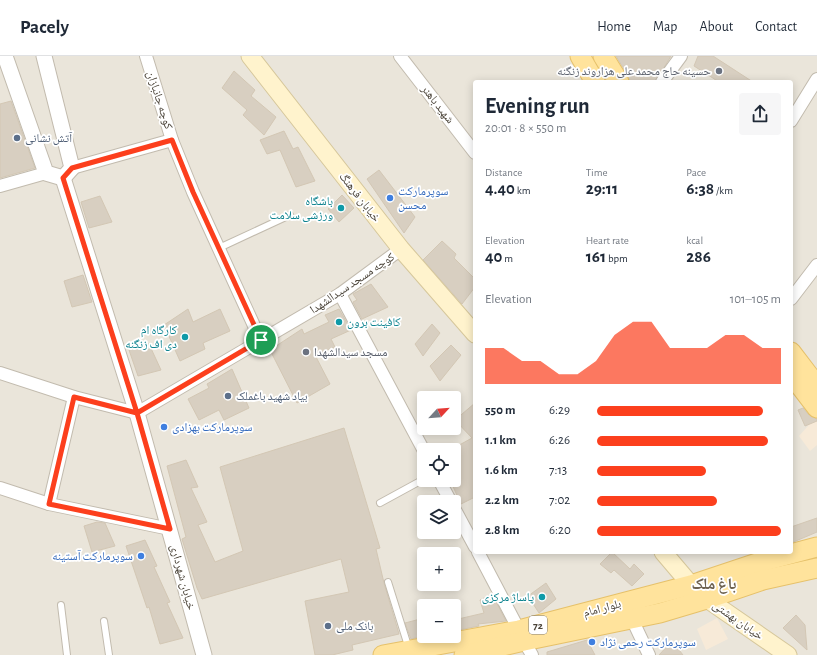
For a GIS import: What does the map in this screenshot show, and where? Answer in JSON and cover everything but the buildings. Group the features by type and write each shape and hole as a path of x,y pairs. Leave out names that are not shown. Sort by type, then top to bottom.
{"main road":[{"name":"خیابان فرهنگ","path":"250,56 401,249 473,332"},
{"path":"580,56 594,80"},
{"path":"603,56 618,80"},
{"path":"793,355 817,386"},
{"path":"793,377 817,408"},
{"name":"بلوار امام","path":"793,554 817,547"},
{"path":"665,554 691,585"},
{"name":"بلوار امام","path":"383,655 410,650 525,642 691,585 758,563 791,554"},
{"name":"بلوار امام","path":"464,655 632,619 707,599 763,580 817,568"},
{"name":"خیابان بهشتی","path":"691,585 707,599 788,655"}],"street":[{"path":"5,56 46,172"},
{"name":"خیابان شهرداری","path":"44,56 67,173 170,529 204,655"},
{"name":"کوچه جانبازان","path":"146,56 172,140 193,192 261,340"},
{"name":"شهید باهنر","path":"400,56 473,150"},
{"path":"663,80 681,56"},
{"path":"793,118 817,78"},
{"path":"0,186 46,172 67,173 172,140"},
{"name":"کوچه مسجد سیدالشهدا","path":"137,413 340,294 401,249"},
{"path":"793,296 817,265"},
{"path":"340,294 419,443"},
{"path":"0,373 74,397 137,413"},
{"path":"49,504 74,397"},
{"path":"0,488 49,504 170,529"},
{"path":"461,521 473,543"},
{"path":"479,554 525,642"},
{"path":"632,619 649,655"}],"lane":[{"path":"219,248 290,215"},
{"path":"380,503 417,483"},
{"path":"388,582 410,650"},
{"path":"61,605 67,655"},
{"path":"104,621 109,655"}],"shaded area":[{"path":"0,56 817,56 817,655 0,655"},
{"path":"817,416 817,445 810,451 799,436"},
{"path":"717,618 728,639 706,650 697,629"}],"place":[{"name":"حسینه حاج محمد علی هزاروند زنگنه","path":"719,71"},
{"name":"آتش نشانی","path":"17,138"},
{"name":"سوپرمارکت محسن","path":"390,198"},
{"name":"باشگاه ورزشی سلامت","path":"341,208"},
{"name":"کافینت برون","path":"339,322"},
{"name":"کارگاه ام دی اف زنگنه","path":"185,337"},
{"name":"مسجد سیدالشهدا","path":"306,352"},
{"name":"بیاد شهید باغملک","path":"228,396"},
{"name":"سوپرمارکت بهزادی","path":"164,427"},
{"name":"سوپرمارکت آستینه","path":"141,556"},
{"name":"پاساژ مرکزی","path":"542,597"},
{"name":"بانک ملی","path":"328,626"},
{"name":"سوپرمارکت رحمی نژاد","path":"592,642"}],"district":[{"name":"باغ ملک","path":"714,583"}],"route":[{"path":"261,340 137,413 170,529 49,504 74,397 137,413 63,178 72,168 172,140 193,192 261,340"}]}
